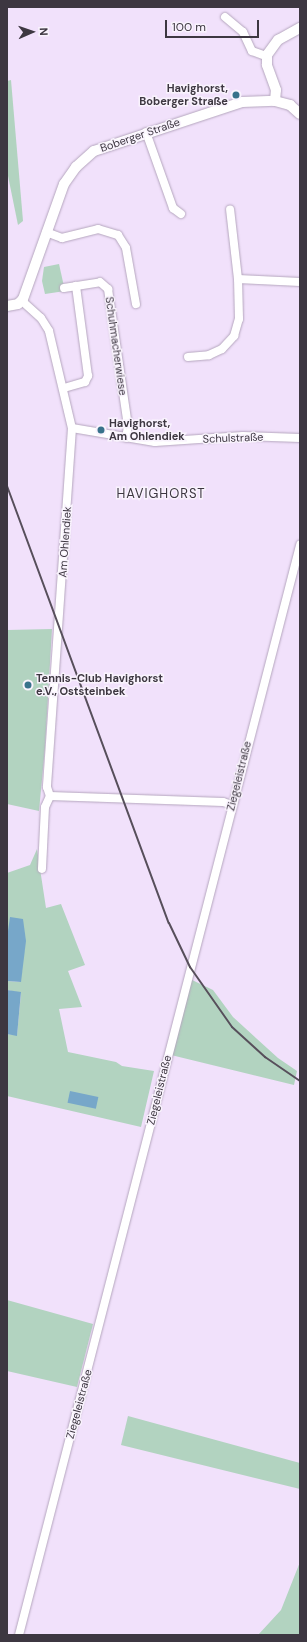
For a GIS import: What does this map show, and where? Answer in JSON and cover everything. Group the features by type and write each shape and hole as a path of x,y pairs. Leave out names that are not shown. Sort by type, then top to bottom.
{"street":[{"path":"225,17 243,32 252,51 266,56"},
{"path":"266,56 278,40 300,28"},
{"path":"266,56 276,90 275,101"},
{"name":"Boberger Straße","path":"22,301 64,184 79,163 100,148 238,103 260,99 275,101 290,106 300,114"},
{"path":"146,132 173,208 180,214"},
{"path":"188,357 209,355 222,349 234,336 239,320 238,279 230,209"},
{"path":"46,232 65,238 98,229 118,236 126,248 136,304"},
{"path":"238,279 300,282"},
{"name":"Schuhmacherwiese","path":"64,288 100,282 108,288 128,426 126,438"},
{"path":"64,388 85,382 88,376 76,286"},
{"path":"7,306 22,301"},
{"name":"Am Ohlendiek","path":"22,301 47,326 64,388 72,428 47,787 50,796 45,807 42,869"},
{"name":"Schulstraße","path":"72,428 155,442 243,436 300,438"},
{"name":"Ziegeleistraße","path":"19,1635 300,545"},
{"path":"50,796 223,802 232,805"}],"green space":[{"path":"11,80 23,221 18,225 7,171 7,81"},
{"path":"59,264 65,291 45,294 42,281 44,267"},
{"name":"Tennis-Club Havighorst e.V., Oststeinbek","path":"52,629 45,748 39,811 7,804 7,630"},
{"path":"37,849 46,908 61,904 85,965 68,971 82,1007 59,1009 68,1052 116,1062 122,1066 154,1071 141,1127 7,1096 7,1034 17,1035 21,993 7,990 7,981 21,982 7,938 7,873 30,865"},
{"path":"190,979 213,990 233,1017 278,1058 297,1071 294,1085 171,1055"},
{"path":"7,1300 93,1324 77,1387 7,1371"},
{"path":"128,1416 300,1463 300,1489 121,1445"},
{"path":"300,1562 300,1635 258,1635 281,1610"}],"water":[{"path":"10,917 23,919 26,941 21,982 7,981 7,938"},
{"path":"7,990 21,992 17,1036 7,1034"},
{"path":"70,1091 98,1097 96,1109 68,1103"}],"railway":[{"path":"7,486 169,923 190,967 232,1027 265,1057 300,1081"}],"place":[{"name":"Havighorst, Boberger Straße","path":"236,95"},
{"name":"Havighorst, Am Ohlendiek","path":"101,430"},
{"name":"Tennis-Club Havighorst e.V., Oststeinbek","path":"28,685"}],"district":[{"name":"HAVIGHORST","path":"161,494"}]}
